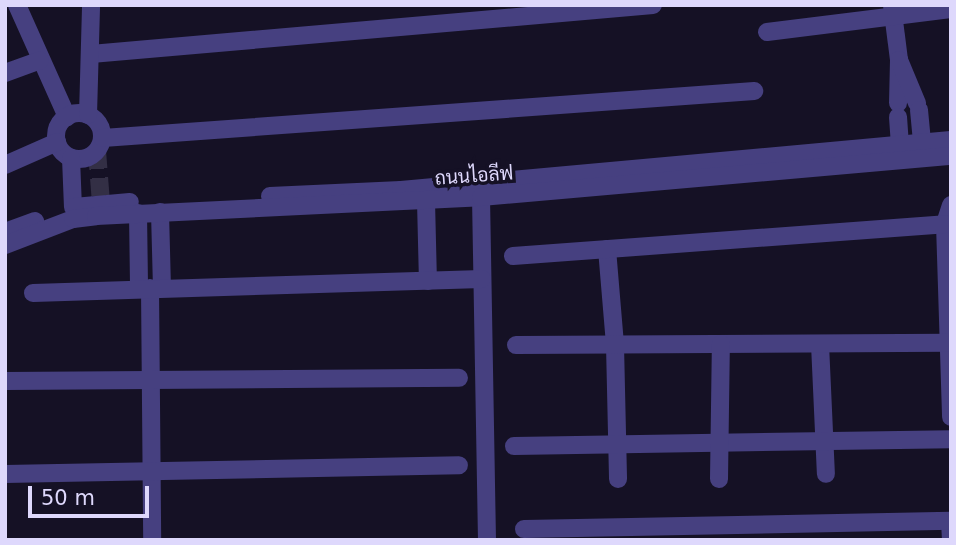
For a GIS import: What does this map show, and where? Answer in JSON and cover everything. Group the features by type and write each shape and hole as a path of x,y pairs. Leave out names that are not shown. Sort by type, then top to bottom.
{"street":[{"path":"16,5 67,117"},
{"path":"88,115 91,5"},
{"path":"91,54 653,5"},
{"path":"767,32 893,11 951,9"},
{"path":"893,11 900,60 898,110 901,152"},
{"path":"5,73 40,60"},
{"path":"900,60 918,106 923,150"},
{"path":"103,138 754,92"},
{"path":"71,158 92,156 103,138 99,124 88,115 67,117 58,128 57,142 71,158 73,207"},
{"name":"ถนนไอลีฟ","path":"5,232 73,207 101,203 401,190 923,150 951,140"},
{"path":"5,165 57,142"},
{"name":"ถนนไอลีฟ","path":"923,150 951,156"},
{"name":"ถนนไอลีฟ","path":"5,245 73,219 138,213 481,197 901,152"},
{"path":"481,197 487,540"},
{"path":"426,201 428,281"},
{"path":"951,205 945,224 949,283 951,417"},
{"path":"152,540 151,288 160,212"},
{"path":"138,213 151,288"},
{"path":"513,256 945,224"},
{"path":"607,249 615,345 618,479"},
{"path":"33,293 482,279"},
{"path":"516,345 948,343"},
{"path":"719,479 721,344"},
{"path":"820,344 826,474"},
{"path":"5,381 459,378"},
{"path":"514,446 951,439"},
{"path":"5,474 459,465"},
{"path":"524,530 616,534 834,531 950,521 951,540"}],"tunnel":[{"path":"97,151 101,203"}]}
